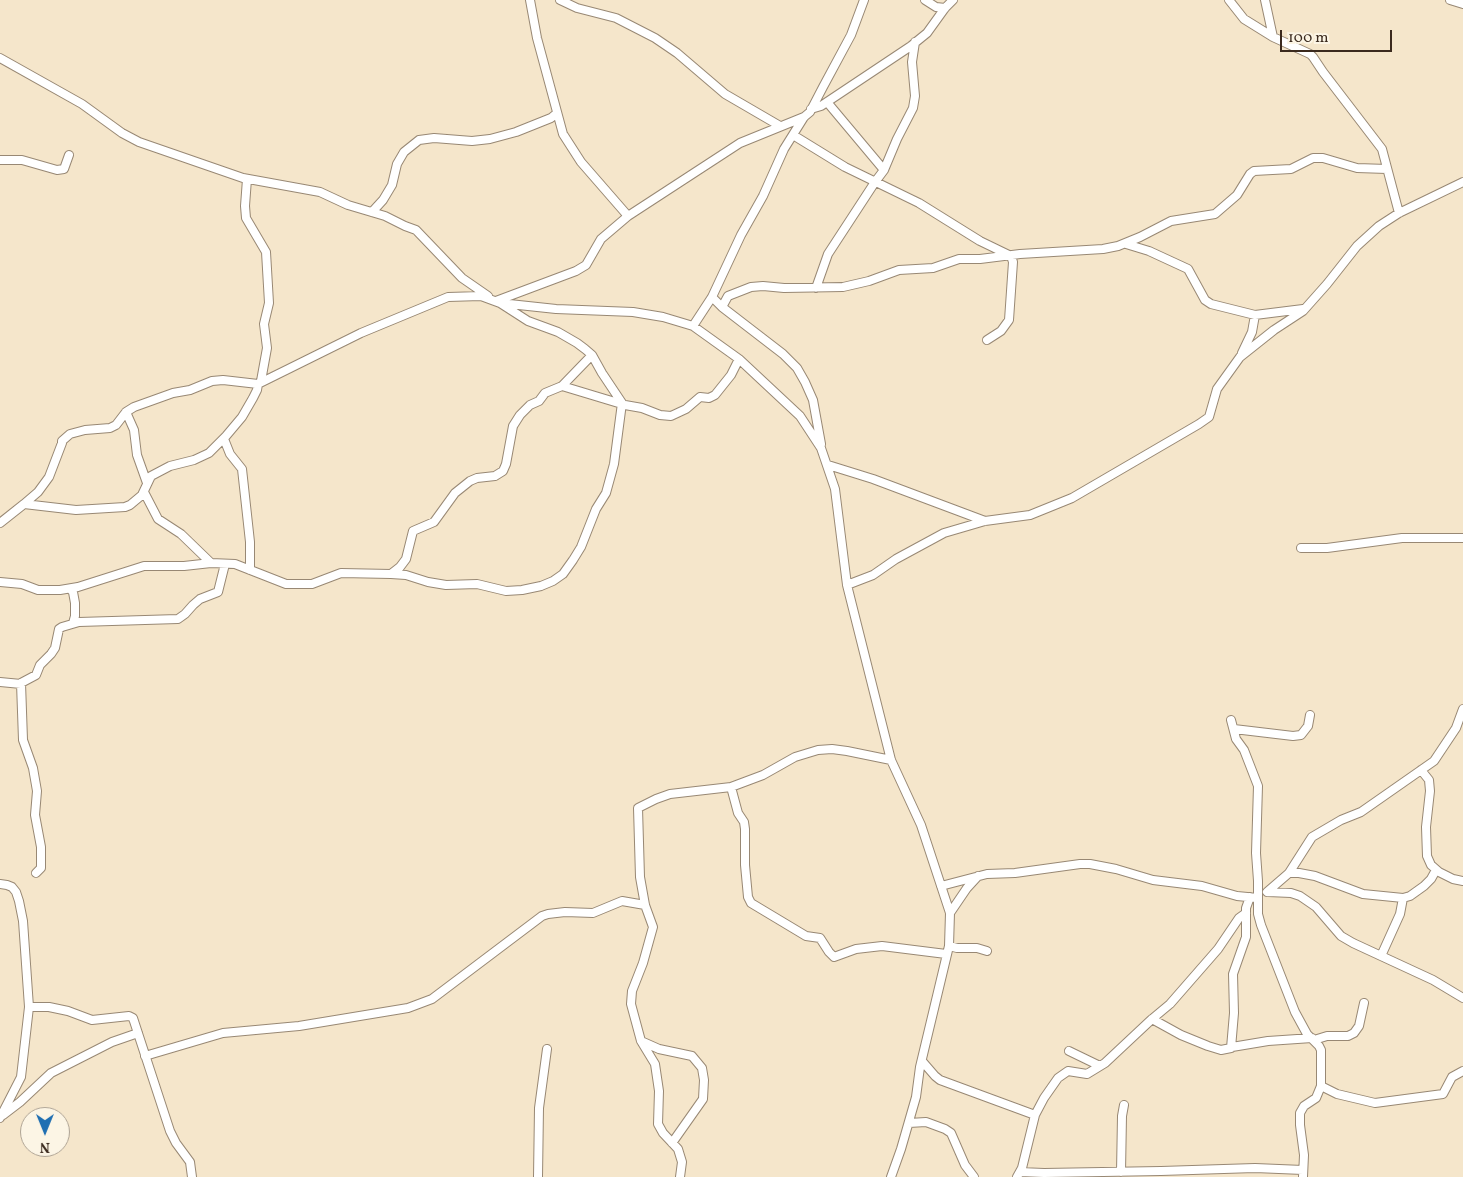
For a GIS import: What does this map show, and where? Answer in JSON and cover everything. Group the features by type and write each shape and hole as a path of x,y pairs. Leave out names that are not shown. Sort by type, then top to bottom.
{"street":[{"path":"560,0 577,8 616,18 655,38 677,53 726,94 780,126"},
{"path":"693,326 712,297 741,235 763,196 784,149 811,109 851,34 864,0"},
{"path":"924,0 936,7 945,8"},
{"path":"811,109 826,102 911,46 927,33 953,0"},
{"path":"1229,0 1244,19 1273,37 1313,57 1382,149 1399,213"},
{"path":"1265,0 1273,37"},
{"path":"1450,0 1463,4"},
{"path":"528,1 563,134 580,162 628,216"},
{"path":"816,288 828,254 884,170 897,139 914,108 916,96 912,62 915,42"},
{"path":"0,58 82,104 122,133 140,142 180,158 247,179 314,190 348,205 385,216 416,230 462,278 504,307 528,321 558,332 577,343 592,355 622,403 614,464 606,493 596,509 581,547 563,574 541,586 506,591 476,584 446,585 391,574 341,573 312,584 300,585 286,584 235,564 211,563 184,566 144,566 70,589 60,590 38,590 22,584 0,582"},
{"path":"826,102 884,170"},
{"path":"372,212 383,200 392,185 397,164 404,152 419,140 434,138 472,141 490,139 516,132 551,118 557,113"},
{"path":"496,301 581,268 586,265 601,239 628,216 740,143 804,117"},
{"path":"793,135 845,167 920,203 980,241 1011,256 1013,262 1009,320 1001,331 987,340"},
{"path":"0,160 22,160 57,170 64,168 69,155"},
{"path":"722,307 728,296 751,287 843,287 869,281 900,270 933,268 960,259 1103,249 1126,244 1171,221 1215,214 1237,196 1251,172 1291,169 1313,158 1323,158 1357,168 1387,169"},
{"path":"24,504 76,510 125,507 135,502 144,492 149,478 170,466 206,455 236,426 249,406 261,381 266,353 264,324 269,303 266,252 246,218 247,179"},
{"path":"1240,357 1305,308 1357,246 1379,226 1399,213 1463,182"},
{"path":"1126,244 1149,250 1188,269 1208,302 1255,315 1305,308"},
{"path":"0,523 38,492 49,477 62,441 66,437 80,431 110,428 116,425 126,412 142,404 173,393 190,390 212,381 223,380 258,384 361,333 448,297 481,296 496,301 556,309 633,312 664,317 693,326 739,359 800,416 821,448 828,465 835,489 847,586 891,760 921,826 950,913 949,946 922,1061 916,1097 891,1177"},
{"path":"712,297 722,307 783,354 797,368 813,400 821,448"},
{"path":"847,586 873,575 896,559 944,533 986,521 1030,515 1072,498 1199,424 1209,416 1217,389 1240,357 1252,332 1255,315"},
{"path":"391,574 406,559 413,531 437,520 461,487 476,478 495,476 503,472 513,426 520,415 539,401 545,393 562,386 592,355"},
{"path":"562,386 642,408 665,417 686,409 700,398 710,398 715,395 731,375 739,359"},
{"path":"126,412 134,430 137,455 147,484"},
{"path":"224,439 230,454 242,469 250,542 250,570"},
{"path":"828,465 986,521"},
{"path":"144,492 158,519 180,534 211,563"},
{"path":"1301,548 1327,548 1402,538 1463,538"},
{"path":"0,682 21,684 36,675 40,665 52,654 60,628 73,623 178,619 200,599 218,592 225,564"},
{"path":"70,589 73,592 75,603 73,623"},
{"path":"21,684 23,740 33,768 36,791 35,815 41,847 40,868 36,873"},
{"path":"1232,1047 1233,978 1234,969 1246,937 1246,906 1256,897 1268,892 1289,873 1312,837 1341,820 1361,812 1434,761 1456,728 1463,709"},
{"path":"1234,730 1293,736 1300,735 1308,726 1310,715"},
{"path":"1231,720 1237,740 1246,753 1258,786 1255,834 1256,897 1264,937 1294,1012 1307,1034 1321,1050 1321,1086 1316,1098 1304,1106 1300,1113 1304,1155 1303,1173 1255,1168 1124,1173 1018,1174 1035,1116 1044,1098 1063,1073 1068,1071 1087,1074 1105,1063 1170,1004 1218,949 1239,918 1246,913"},
{"path":"680,1177 682,1169 678,1149 658,1124 659,1091 655,1064 641,1042 630,1002 653,927 640,877 639,820 637,810 639,806 670,794 730,787 763,775 795,757 818,750 847,751 891,760"},
{"path":"1422,770 1429,780 1430,791 1426,827 1427,856 1431,865 1436,870 1453,879 1463,880"},
{"path":"730,787 738,813 744,822 745,865 748,897 751,903 779,918 806,936 820,938 834,957 856,949 882,946 946,954"},
{"path":"942,886 978,876 1090,864 1116,869 1147,879 1202,886 1237,896 1256,897"},
{"path":"1289,873 1299,872 1314,876 1363,894 1403,898 1410,896 1424,886 1436,870"},
{"path":"950,913 967,888 978,876"},
{"path":"0,884 7,884 12,887 16,892 19,902 25,941 29,1008 21,1078 0,1117"},
{"path":"1268,892 1285,892 1300,896 1316,907 1341,936 1433,980 1463,998"},
{"path":"1381,956 1400,914 1403,898"},
{"path":"145,1056 223,1033 299,1026 408,1008 432,999 542,916 565,912 593,913 622,902 646,906"},
{"path":"949,946 977,948 987,951"},
{"path":"1152,1019 1181,1035 1223,1050 1268,1041 1348,1036 1354,1033 1359,1026 1364,1003"},
{"path":"29,1008 49,1007 92,1020 129,1016 134,1020 170,1131 190,1162 192,1177"},
{"path":"0,1117 58,1069 138,1031"},
{"path":"641,1042 659,1049 688,1055 696,1060 702,1068 705,1087 703,1099 672,1143"},
{"path":"538,1177 539,1108 546,1049"},
{"path":"1069,1051 1100,1066"},
{"path":"922,1061 940,1080 1035,1116"},
{"path":"1321,1086 1337,1094 1374,1103 1443,1094 1452,1077 1463,1071"},
{"path":"1124,1105 1122,1116 1124,1173"},
{"path":"909,1123 926,1122 952,1133 965,1165 974,1177"}]}
